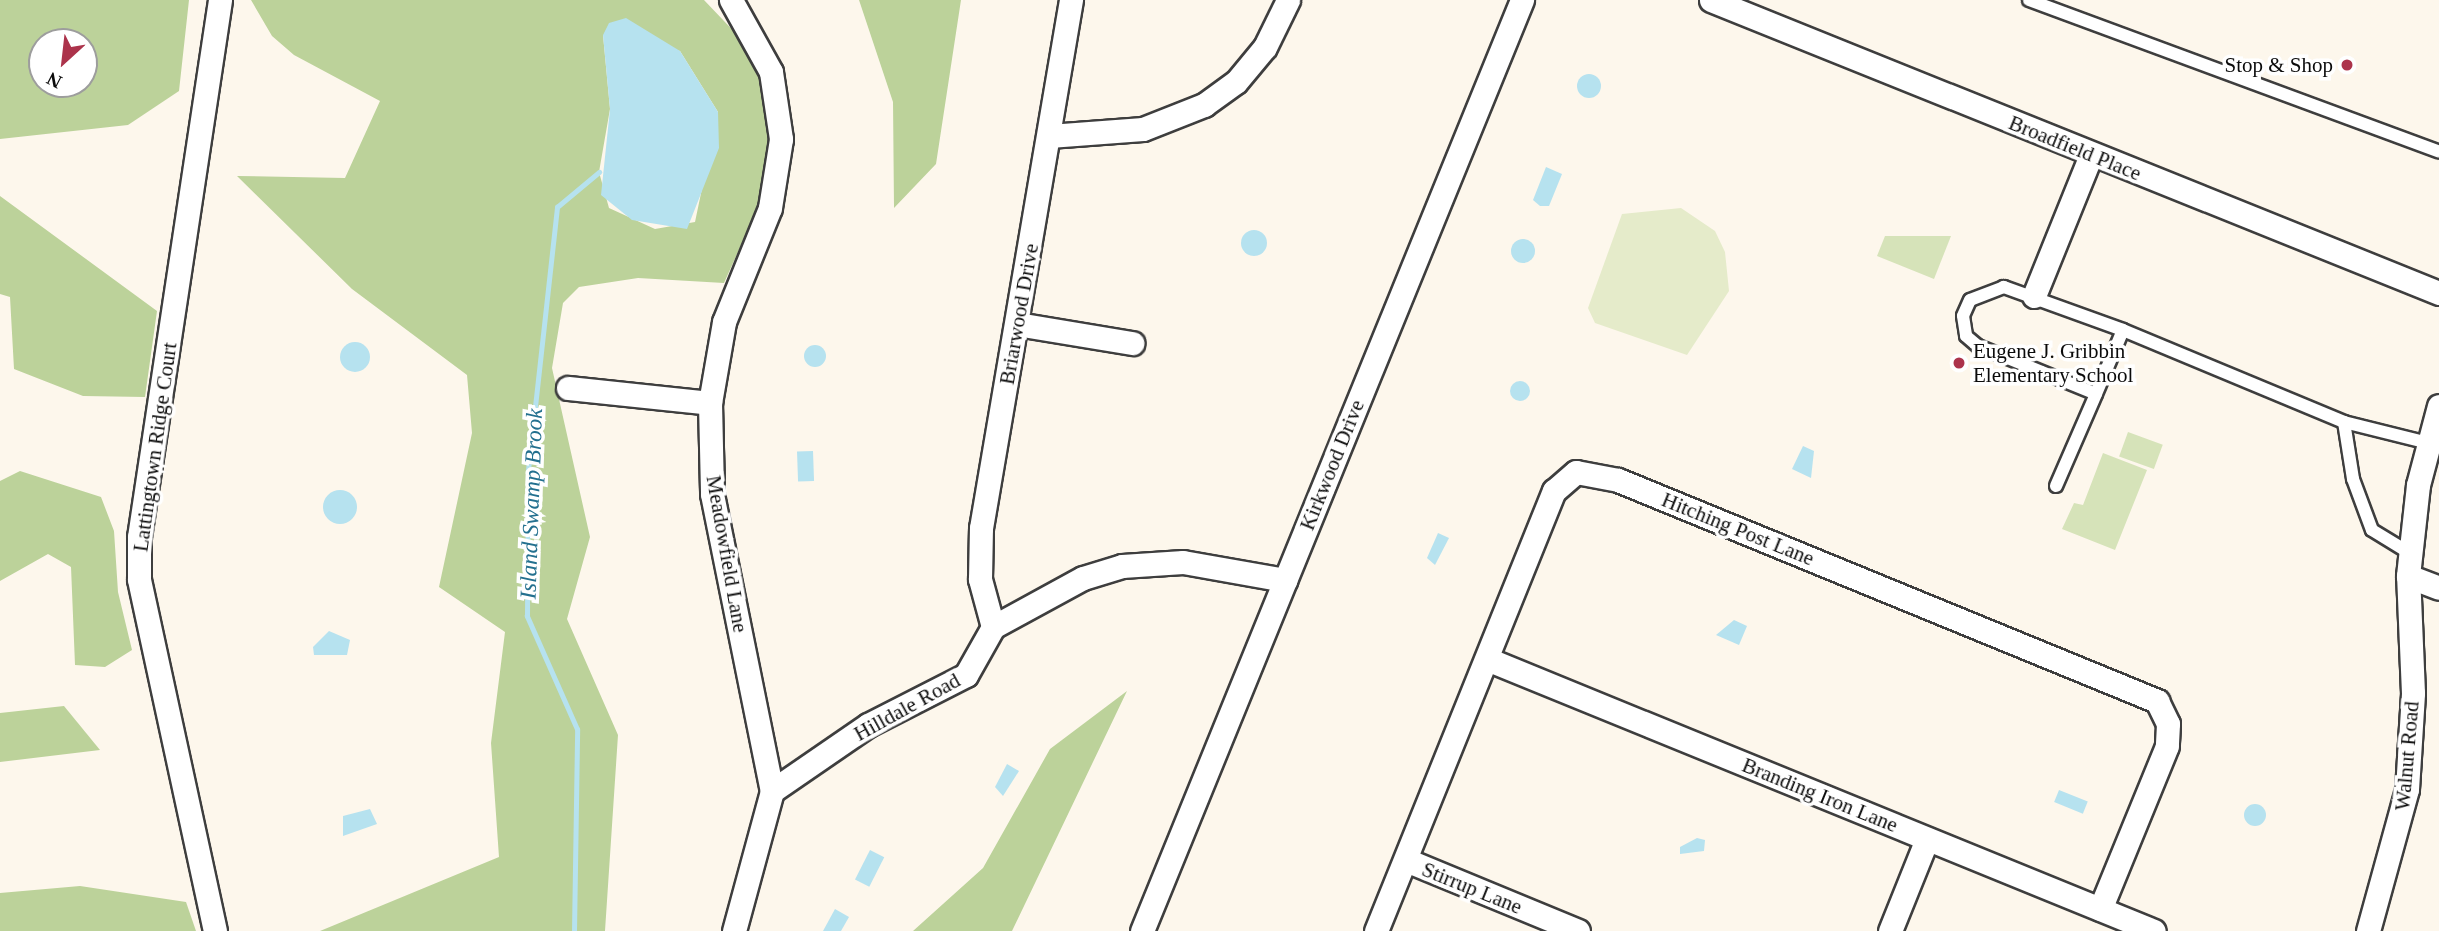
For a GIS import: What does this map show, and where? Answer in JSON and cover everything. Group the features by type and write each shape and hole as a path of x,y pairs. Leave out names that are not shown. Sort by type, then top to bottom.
{"street":[{"name":"Lattingtown Ridge Court","path":"215,931 139,579 139,537 220,0"},
{"name":"Meadowfield Lane","path":"731,0 771,72 781,139 770,208 724,322 710,403 712,494 772,791"},
{"name":"Briarwood Drive","path":"993,627 978,555 1071,0"},
{"path":"1049,136 1143,129 1204,105 1236,82 1265,47 1288,0"},
{"name":"Kirkwood Drive","path":"1142,931 1522,0"},
{"name":"Broadfield Place","path":"1711,0 2439,293"},
{"path":"2034,296 2091,155"},
{"path":"1017,324 1132,343"},
{"path":"568,388 710,403"},
{"path":"2408,552 2428,443 2439,406"},
{"name":"Hitching Post Lane","path":"1376,931 1554,491 1576,472 1593,472 2158,701 2168,724 2167,746 2100,909"},
{"name":"Walnut Road","path":"2368,931 2407,789 2413,693 2408,552"},
{"path":"993,627 1083,578 1122,566 1183,562 1285,580"},
{"path":"2408,576 2439,588"},
{"name":"Hilldale Road","path":"772,791 868,725 966,675 993,627"},
{"name":"Branding Iron Lane","path":"1487,659 2154,931"},
{"path":"734,931 772,791"},
{"path":"1890,931 1927,839"},
{"name":"Stirrup Lane","path":"1406,860 1578,931"}],"lane":[{"path":"2029,0 2439,152"},
{"path":"2096,394 1966,336 1963,316 1981,292 2004,287 2123,330 2344,422 2428,443"},
{"path":"2056,486 2123,330"},
{"path":"2344,422 2353,478 2372,530 2408,552"}],"green space":[{"path":"0,0 189,0 179,91 128,125 0,139"},
{"path":"251,0 704,0 744,42 763,80 771,137 759,205 724,283 638,278 579,287 563,303 552,368 590,537 567,619 618,735 605,931 320,931 499,857 491,743 505,632 439,587 472,433 467,375 352,289 237,176 345,178 380,101 294,55 272,36","holes":["603,35 680,51 718,112 695,222 655,229 609,208 599,172 610,109"]},
{"path":"859,0 961,0 936,164 894,208 893,102"},
{"path":"0,196 157,311 145,397 83,396 14,369 10,297 0,294"},
{"path":"1681,208 1715,231 1725,252 1729,291 1687,355 1595,323 1588,308 1622,214"},
{"path":"1885,236 1951,236 1934,279 1877,256"},
{"path":"2128,432 2163,445 2154,469 2119,456"},
{"path":"2103,453 2147,470 2115,550 2062,529 2074,503 2083,505"},
{"path":"20,471 101,497 114,531 118,592 132,650 105,667 75,665 71,567 48,554 0,581 0,481"},
{"path":"1127,691 1012,931 913,931 983,868 1050,749"},
{"path":"64,706 100,750 0,762 0,713"},
{"path":"80,886 186,902 196,931 0,931 0,893"}],"water":[{"path":"626,18 680,51 718,112 719,148 687,229 632,220 601,195 610,109 603,35 609,23"},
{"path":"1589,74 1597,78 1601,86 1597,94 1589,98 1581,94 1577,86 1581,78"},
{"path":"1546,167 1562,174 1549,206 1540,206 1533,200"},
{"path":"1254,230 1263,234 1267,243 1263,252 1254,256 1245,252 1241,243 1245,234"},
{"path":"1523,239 1532,242 1535,251 1532,260 1523,263 1514,260 1511,251 1514,242"},
{"path":"355,342 366,346 370,357 366,368 355,372 344,368 340,357 344,346"},
{"path":"815,345 823,348 826,356 823,364 815,367 807,364 804,356 807,348"},
{"path":"1516,381 1524,381 1530,391 1524,401 1516,401 1510,395 1510,387"},
{"path":"1803,446 1814,451 1811,478 1792,469"},
{"path":"813,451 814,481 798,482 797,452"},
{"path":"340,490 352,495 357,507 352,519 340,524 328,519 323,507 328,495"},
{"path":"1438,533 1449,538 1435,565 1427,558"},
{"path":"1734,620 1747,626 1739,645 1716,635"},
{"path":"329,631 350,640 347,655 314,655 313,647"},
{"path":"1007,764 1019,771 1003,796 995,787"},
{"path":"2059,790 2088,802 2083,814 2054,802"},
{"path":"2255,804 2263,807 2266,815 2263,823 2255,826 2247,823 2244,815 2247,807"},
{"path":"370,809 377,824 343,836 343,816"},
{"path":"1697,838 1705,840 1704,851 1680,854 1680,847"},
{"path":"870,850 884,857 869,887 855,879"},
{"path":"835,909 849,917 841,931 823,931"}],"waterway":[{"name":"Island Swamp Brook","path":"574,931 577,729 527,616 528,470 557,207 599,172"}],"place":[{"name":"Stop & Shop","path":"2347,65"},
{"name":"Eugene J. Gribbin Elementary School","path":"1959,363"}]}
